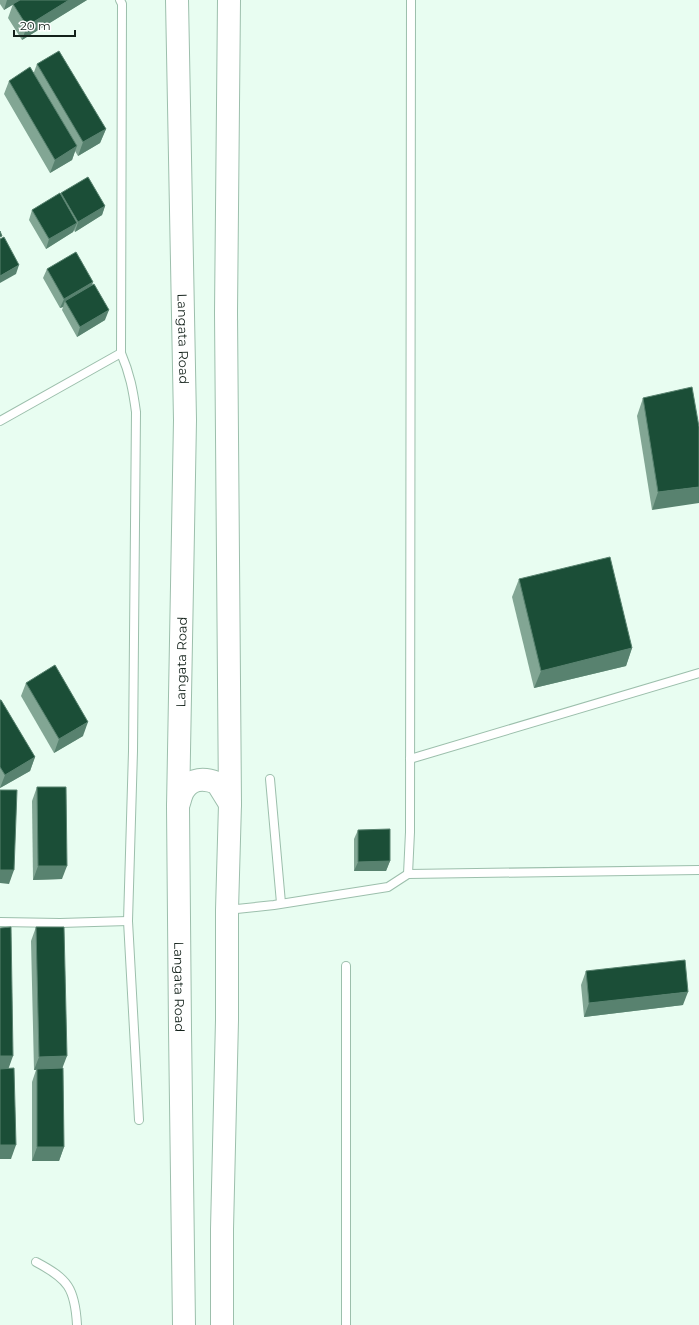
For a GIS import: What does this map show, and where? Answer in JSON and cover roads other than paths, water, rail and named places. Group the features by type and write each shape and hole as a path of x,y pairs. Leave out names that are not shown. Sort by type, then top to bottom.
{"main road":[{"name":"Langata Road","path":"178,0 185,420 178,807 184,1325"},
{"path":"222,1325 222,1229 230,804 226,321 229,0"},
{"path":"178,807 184,789 201,779 217,783 230,804"}],"lane":[{"path":"120,0 122,4 121,353 129,372 136,412 133,751 128,921 138,1120"},
{"path":"408,874 410,832 411,0"},
{"path":"0,421 121,353"},
{"path":"410,759 699,672"},
{"path":"270,779 281,903"},
{"path":"227,910 388,887 408,874 699,870"},
{"path":"0,922 60,923 128,921"},
{"path":"346,966 346,1325"},
{"path":"36,1262 53,1271 65,1280 72,1290 77,1325"}]}
